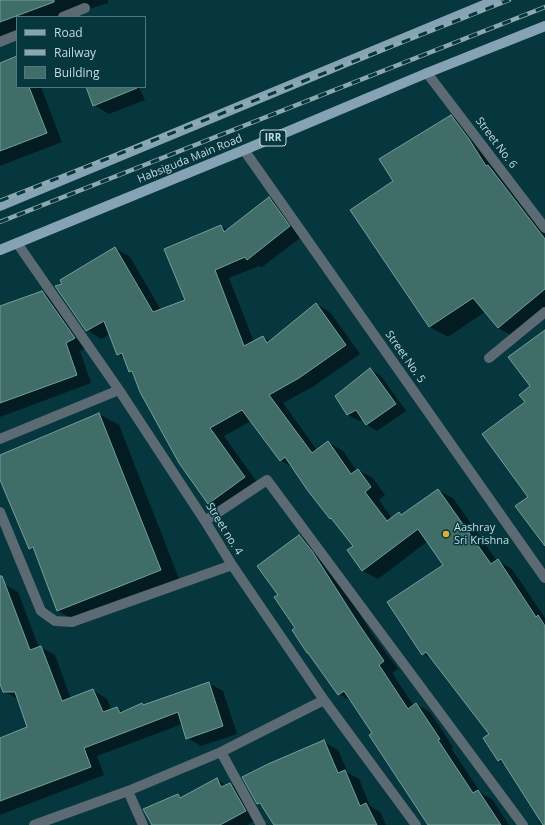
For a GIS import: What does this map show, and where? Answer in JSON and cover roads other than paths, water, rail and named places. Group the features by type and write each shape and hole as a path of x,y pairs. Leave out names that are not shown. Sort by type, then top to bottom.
{"main road":[{"path":"0,206 491,1"},
{"name":"Habsiguda Main Road","path":"0,250 427,73 545,26"}],"street":[{"path":"65,16 85,8"},
{"path":"0,42 16,35"},
{"name":"Street No. 6","path":"427,73 545,228"},
{"name":"Street No. 5","path":"244,150 545,578"},
{"name":"Street no. 4","path":"17,243 119,390 232,565 324,700 416,825"},
{"path":"489,358 545,312"},
{"path":"0,439 119,390"},
{"path":"205,521 267,480 523,825"},
{"path":"0,512 41,611 55,621 72,622 232,565"},
{"path":"34,825 128,791 221,752 324,700"},
{"path":"221,752 261,825"},
{"path":"128,791 143,825"}],"railway":[{"path":"0,201 509,0"},
{"path":"0,222 545,7"}],"place":[{"name":"Aashray Sri Krishna","path":"446,534"}]}
